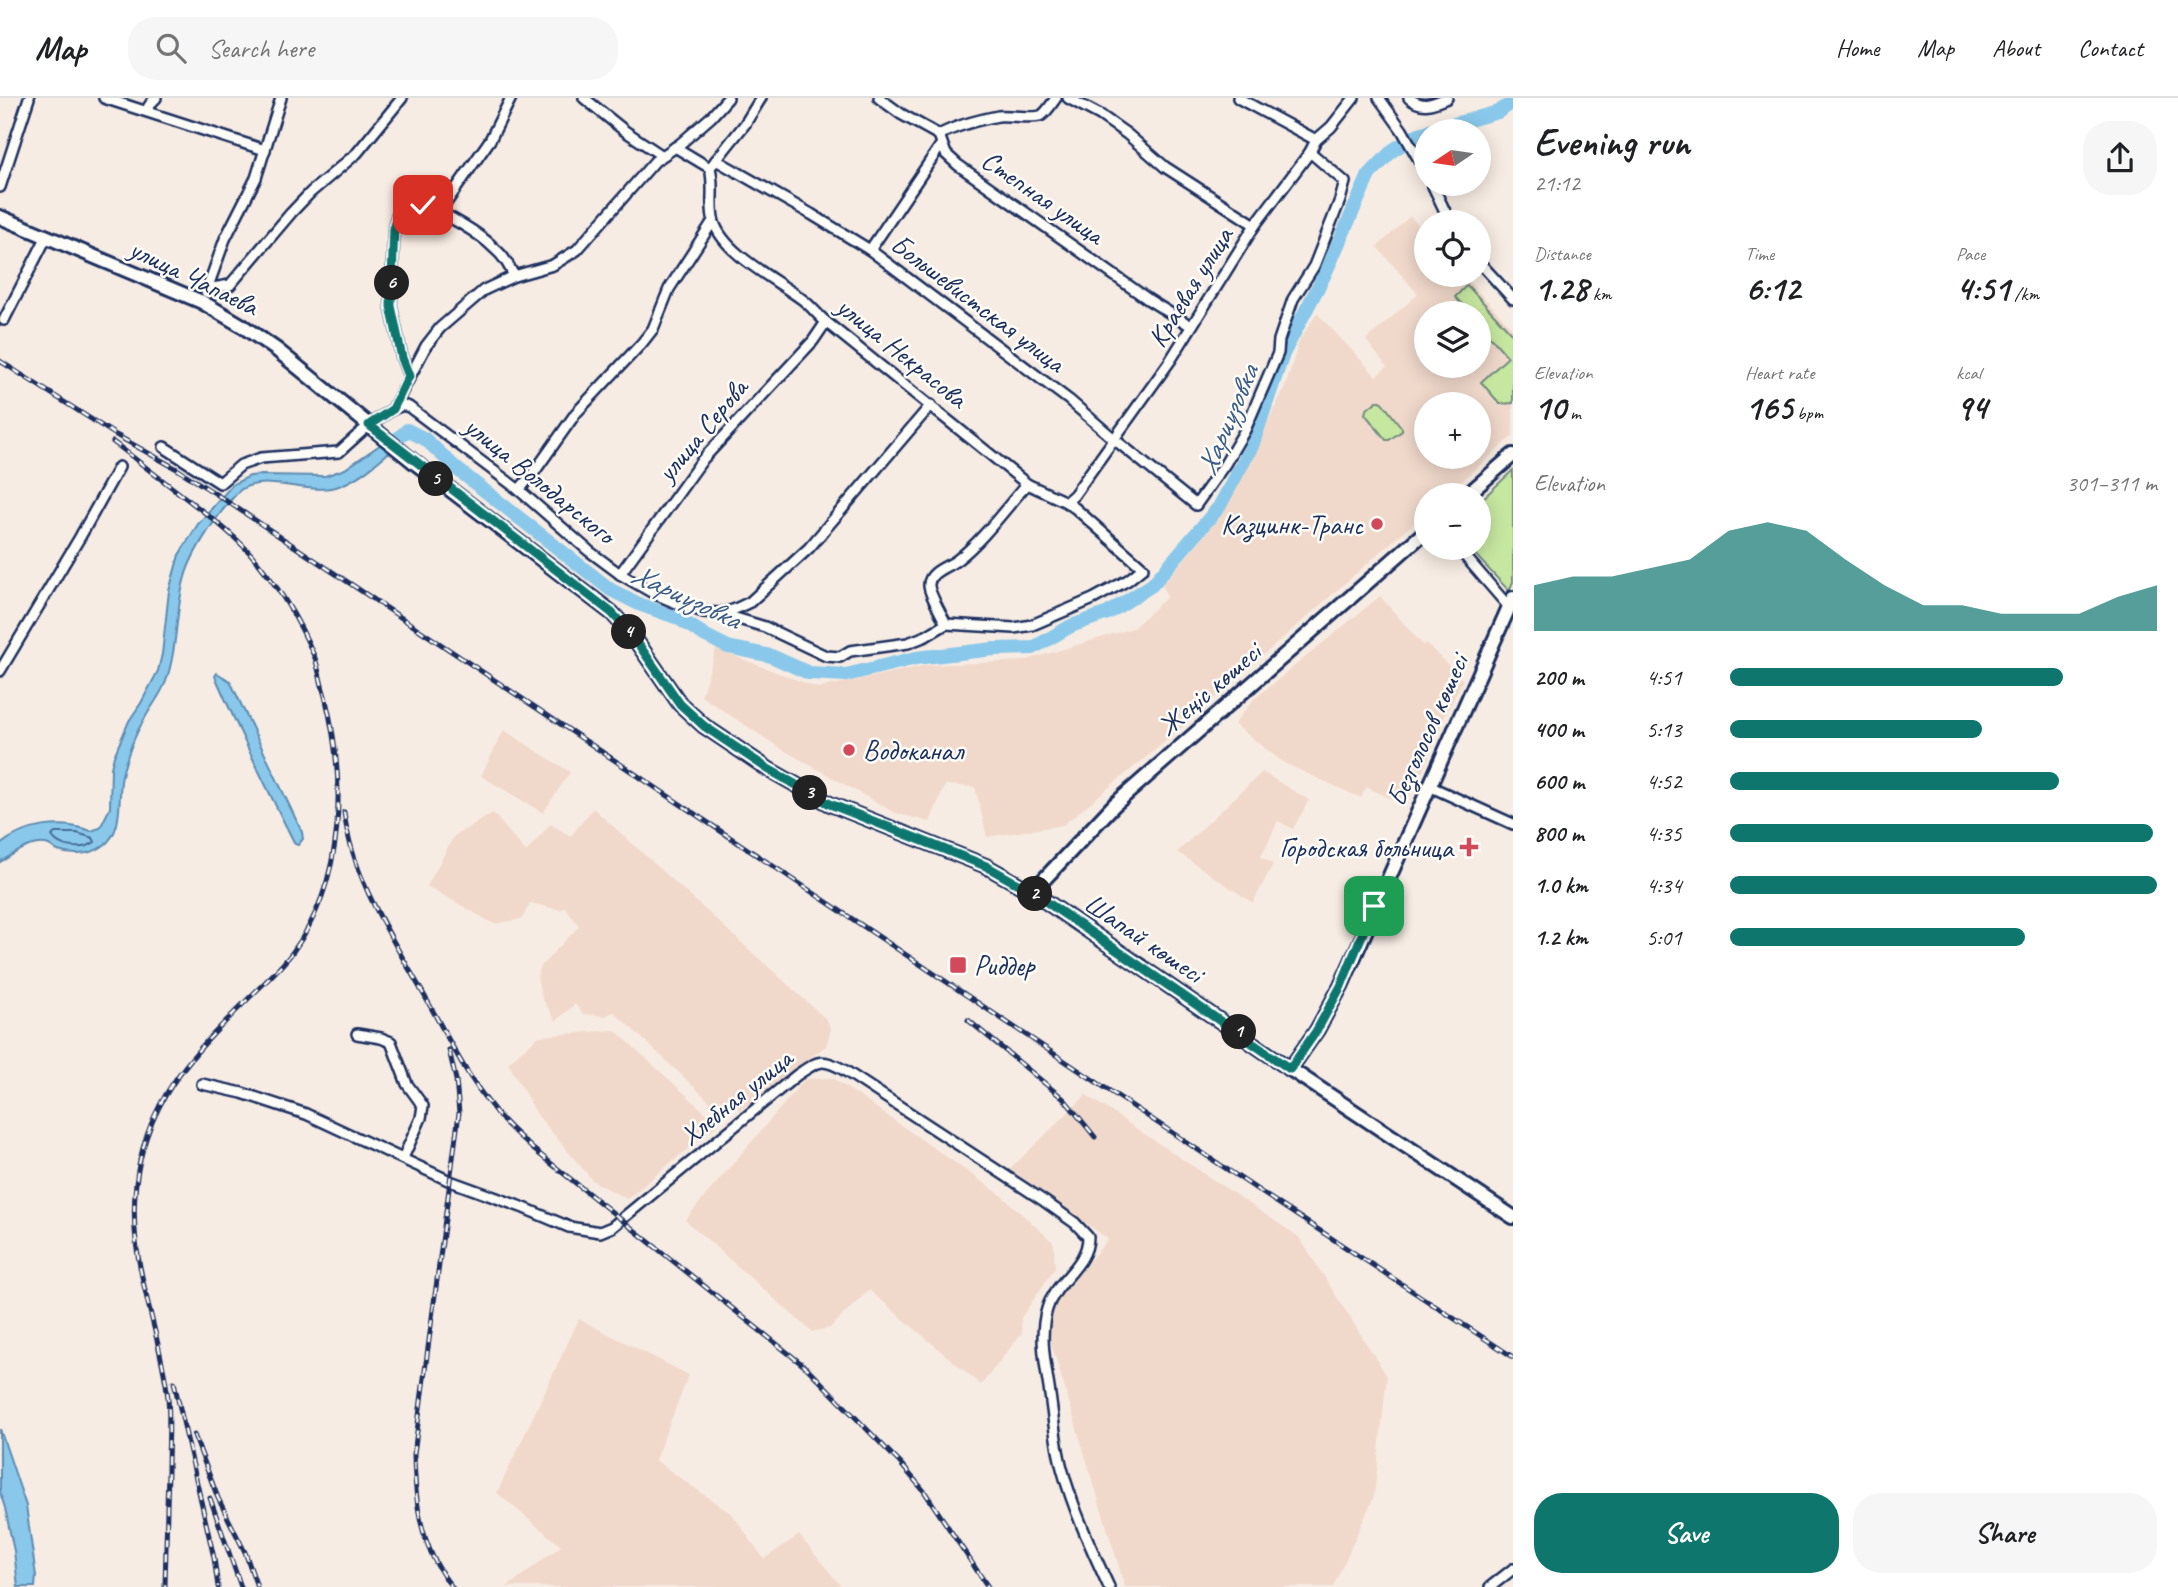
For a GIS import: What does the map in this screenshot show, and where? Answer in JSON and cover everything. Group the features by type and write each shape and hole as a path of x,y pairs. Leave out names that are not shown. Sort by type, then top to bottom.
{"street":[{"path":"0,187 29,98"},
{"path":"104,98 265,150"},
{"path":"146,111 156,98"},
{"path":"202,302 225,239 256,178 281,98"},
{"path":"207,289 230,285 311,192 357,153 402,98"},
{"path":"439,213 490,140 511,98"},
{"path":"584,98 661,156"},
{"path":"164,447 220,483 242,465 261,458 339,452 369,425 393,409 426,346 440,328 484,290 514,276 553,265 577,250 623,195 661,156 711,117 728,98"},
{"path":"519,490 576,413 653,329 669,289 713,221 713,164 745,124 761,98"},
{"name":"Степная улица","path":"879,98 940,140 946,154 958,165 1149,300 1191,326"},
{"path":"870,250 940,140 971,122 999,116 1044,115 1056,98"},
{"path":"1068,98 1100,115 1165,167 1255,225"},
{"path":"1238,98 1316,140"},
{"name":"Краевая улица","path":"1066,502 1074,495 1170,361 1255,225 1310,152 1316,140 1331,127 1354,98"},
{"path":"1379,98 1414,149"},
{"path":"1409,98 1415,103 1429,106 1447,98"},
{"path":"675,147 713,164"},
{"name":"Большевистская улица","path":"713,164 811,214 870,250 1069,400 1196,505 1245,430 1278,353 1279,340 1293,299 1314,267 1344,188 1345,182 1310,152"},
{"path":"409,376 402,358 391,306 394,226 403,206 423,205 495,248 514,276"},
{"name":"улица Чапаева","path":"0,218 202,302 277,350 414,462"},
{"name":"улица Некрасова","path":"713,221 723,239 739,254 805,302 826,322 1027,484 1066,502 1143,568 1093,600 1032,625 1014,628 946,624"},
{"path":"4,320 47,236"},
{"path":"1491,275 1513,299"},
{"name":"улица Серова","path":"620,574 703,459 813,341 826,322"},
{"name":"улица Володарского","path":"393,409 403,405 408,407 519,490 589,551 620,574 674,602 765,627 826,656 840,657 850,651 908,643 946,624"},
{"path":"719,613 750,602 809,548 931,405"},
{"path":"1481,483 1513,455"},
{"name":"Шапай көшесі","path":"414,462 612,613 632,635 680,704 704,726 768,769 830,804 986,866 1032,892 1290,1069 1513,1217"},
{"path":"0,671 119,467"},
{"path":"946,624 928,587 930,580 935,573 957,560 978,540 1027,484"},
{"name":"Жеңіс көшесі","path":"1032,892 1114,805 1414,542"},
{"path":"1470,560 1511,602"},
{"name":"Безголосов көшесі","path":"1290,1069 1317,1030 1341,986 1511,602"},
{"path":"1429,786 1513,824"},
{"path":"357,1034 391,1042 407,1084 423,1107 421,1118 403,1157"},
{"name":"Хлебная улица","path":"202,1084 242,1093 306,1114 450,1181 569,1227 600,1232 612,1227 797,1075 814,1063 828,1061 866,1083 937,1133 1044,1201 1075,1223 1088,1237 1088,1249 1060,1284 1048,1307 1042,1332 1061,1466 1085,1533 1109,1587"},
{"path":"1490,1587 1513,1569"}],"shaded area":[{"path":"1410,216 1414,220 1414,287 1474,287 1487,301 1414,301 1414,378 1491,378 1491,305 1513,329 1513,436 1491,455 1491,392 1414,392 1414,469 1476,469 1460,483 1414,483 1414,523 1166,741 1063,825 987,837 975,787 945,785 930,822 895,813 780,748 701,696 716,649 818,688 927,665 1024,661 1133,628 1167,597 1162,585 1222,514 1286,385 1299,341 1317,313 1376,376 1387,367 1366,340 1418,294 1377,247"},
{"path":"1380,596 1423,645 1426,643 1463,680 1405,805 1366,787 1361,798 1284,763 1234,724 1253,700"},
{"path":"504,730 570,772 543,813 481,776"},
{"path":"1262,772 1309,800 1293,829 1278,821 1261,857 1273,864 1253,903 1177,852"},
{"path":"593,808 827,1020 831,1030 826,1046 740,1110 735,1106 724,1115 614,1012 605,1016 583,1014 575,1004 556,1021 542,998 537,977 541,966 579,926 565,907 561,910 530,903 522,919 494,924 427,886 454,836 493,813 526,852 550,824 571,836"},
{"path":"615,1030 718,1124 627,1199 593,1181 538,1116 508,1063 539,1036"},
{"path":"833,1078 1000,1194 1054,1243 1055,1268 1021,1318 1022,1333 981,1385 869,1290 830,1328 812,1332 685,1220 805,1079"},
{"path":"1086,1095 1299,1237 1387,1376 1374,1497 1333,1587 1125,1587 1048,1333 1057,1300 1108,1239 1010,1169"},
{"path":"579,1319 689,1375 655,1460 733,1515 764,1559 799,1535 842,1587 507,1587 561,1546 497,1493"}],"green space":[{"path":"1465,287 1469,287 1482,301 1459,301 1455,297"},
{"path":"1491,311 1513,335 1513,403 1500,404 1481,382 1485,378 1491,378 1491,373 1508,357 1491,338"},
{"path":"1377,401 1381,401 1402,428 1402,431 1389,440 1386,440 1365,414"},
{"path":"1513,470 1513,582 1509,591 1480,560 1491,560 1491,491"}],"water":[{"path":"403,429 409,435 384,457 366,471 336,487 325,489 258,484 247,486 238,492 207,532 189,567 182,590 170,668 164,686 141,724 130,751 121,780 118,822 110,839 98,849 81,854 63,853 49,845 36,844 0,862 0,845 20,833 56,825 91,831 100,828 110,808 114,756 129,721 158,671 169,591 179,555 198,524 233,484 250,476 261,475 325,476 345,469"},
{"path":"217,673 230,681 302,832 303,839 298,845 295,844 244,740 215,676"},
{"path":"0,1429 26,1506 36,1576 35,1587 18,1587 14,1551 0,1492"}],"waterway":[{"name":"Хариузовка","path":"1473,119 1498,112 1513,102"},
{"name":"Хариузовка","path":"392,444 407,430 425,439 457,469 611,590 641,605 678,618 728,647 771,656 809,673 846,675 916,658 994,649 1033,648 1071,626 1108,613 1152,585 1219,507 1252,446 1283,354 1325,274 1369,175 1393,150 1414,137"}],"railway":[{"path":"0,361 116,435 216,494 1264,1194 1513,1357"},
{"path":"113,442 230,534 260,565 287,603 318,667 332,728 338,795 332,862 323,894 310,924 287,959 211,1036 181,1072 156,1112 140,1160 135,1192 137,1252 163,1367 169,1407 165,1587"},
{"path":"344,812 356,863 389,934 458,1056 496,1113 533,1149 808,1369 924,1491 988,1587"},
{"path":"968,1020 1065,1100 1095,1137"},
{"path":"449,1050 456,1080 459,1113 414,1454 421,1524 433,1557 452,1587"},
{"path":"174,1382 214,1558 218,1587"},
{"path":"194,1435 218,1498 245,1552 257,1587"},
{"path":"210,1498 241,1587"}],"place":[{"name":"Казцинк-Транс","path":"1377,524"},
{"name":"Водоканал","path":"849,750"},
{"name":"Городская больница","path":"1469,847"},
{"name":"Риддер","path":"958,965"}],"route":[{"path":"423,205 403,206 394,226 391,306 402,358 409,376 393,409 369,425 612,613 632,635 680,704 704,726 768,769 830,804 986,866 1032,892 1290,1069 1317,1030 1341,986 1374,906"}]}
